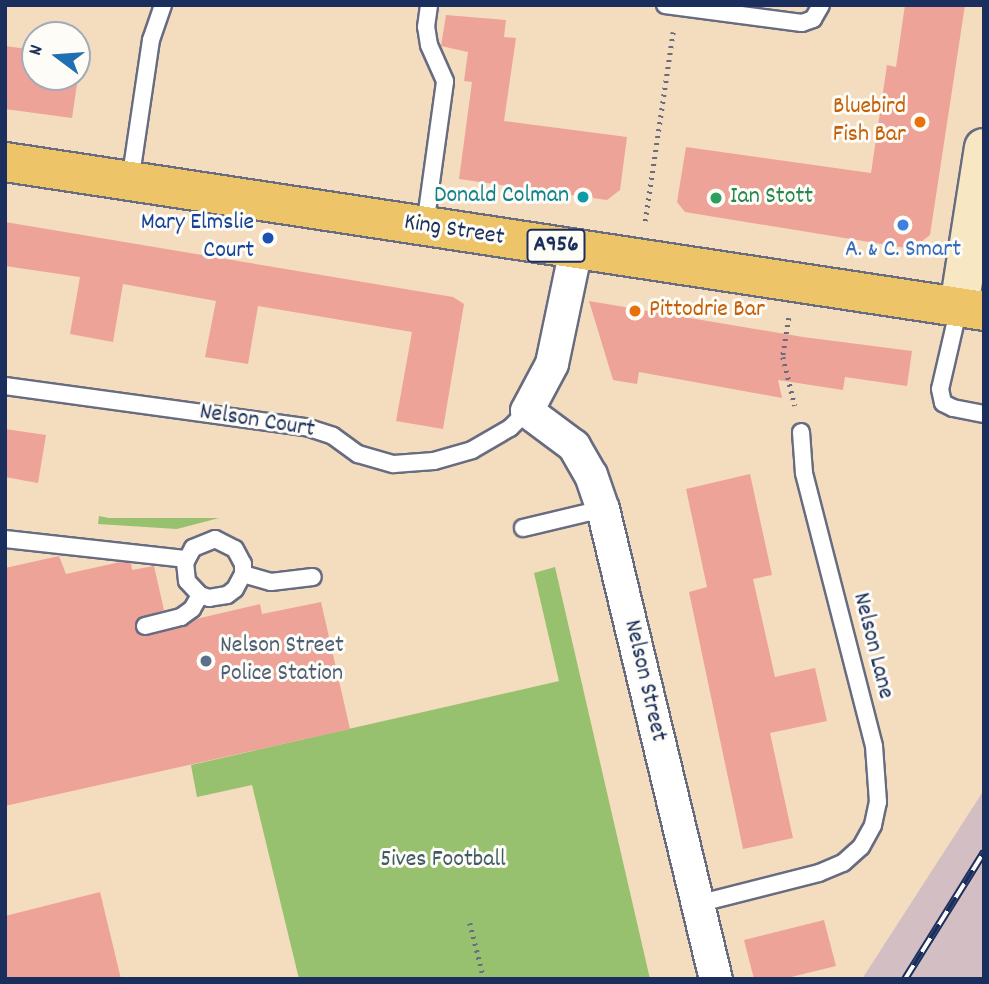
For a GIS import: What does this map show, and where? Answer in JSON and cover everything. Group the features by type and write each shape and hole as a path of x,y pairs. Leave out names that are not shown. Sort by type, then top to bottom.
{"main road":[{"name":"King Street","path":"6,163 972,309"}],"street":[{"path":"972,309 984,148"},
{"name":"Nelson Court","path":"527,411 552,364 576,249"},
{"name":"Nelson Street","path":"527,411 574,446 592,475 603,509 716,979"}],"lane":[{"path":"130,181 151,40 163,5"},
{"path":"425,226 445,82 429,45 426,27 429,5"},
{"path":"671,6 802,23 813,19 821,5"},
{"path":"972,309 940,389 943,403 984,414"},
{"name":"Nelson Court","path":"5,386 306,427 333,436 358,454 394,464 434,461 472,450 510,428 527,411"},
{"name":"Nelson Lane","path":"697,904 819,873 843,863 861,847 873,825 878,802 874,746 804,473 801,432"},
{"path":"523,528 603,509"},
{"path":"5,539 187,559"},
{"path":"222,541 236,549 243,574 235,589 227,595 219,598 200,595 187,581 184,572 187,559 200,543 222,541"},
{"path":"243,574 271,582 313,577"},
{"path":"145,626 181,617 192,609 200,595"}],"path":[{"path":"639,259 671,6"},
{"path":"794,282 783,357 801,432"},
{"path":"470,923 484,979"}],"shaded area":[{"path":"984,790 984,979 862,979"}],"green space":[{"path":"99,516 219,518 177,529 98,524"},
{"name":"5ives Football","path":"555,567 650,979 299,979 252,785 197,797 191,765 559,681 534,573"}],"building":[{"path":"905,5 965,5 930,235 912,249 685,212 677,202 686,147 871,173 887,65 896,67"},
{"path":"446,15 506,20 504,37 516,38 504,121 627,137 620,190 607,200 459,179 472,82 464,81 468,52 441,46"},
{"path":"5,46 21,48 21,91 76,91 72,118 5,109"},
{"path":"5,222 453,297 464,304 443,429 396,421 412,332 258,306 248,364 205,357 216,301 123,284 113,342 70,334 80,277 5,266"},
{"path":"589,301 803,337 912,351 907,386 845,377 843,390 778,380 782,398 639,372 637,384 613,380"},
{"path":"5,429 46,435 38,483 5,477"},
{"path":"750,474 772,575 753,579 775,677 815,668 827,721 770,733 793,838 743,849 689,592 707,587 686,489"},
{"path":"59,556 66,574 120,562 131,563 132,570 154,566 164,610 137,619 135,629 143,636 184,627 196,619 260,604 262,614 321,602 350,729 5,806 5,568"},
{"path":"100,892 121,979 5,979 5,916"},
{"path":"824,920 836,966 783,979 754,979 744,940"}],"railway":[{"path":"905,979 984,852"}],"place":[{"name":"Bluebird Fish Bar","path":"920,122"},
{"name":"Donald Colman","path":"583,197"},
{"name":"Ian Stott","path":"716,198"},
{"name":"A. & C. Smart","path":"903,225"},
{"name":"Mary Elmslie Court","path":"268,238"},
{"name":"Pittodrie Bar","path":"635,311"},
{"name":"Nelson Street Police Station","path":"206,661"}]}
